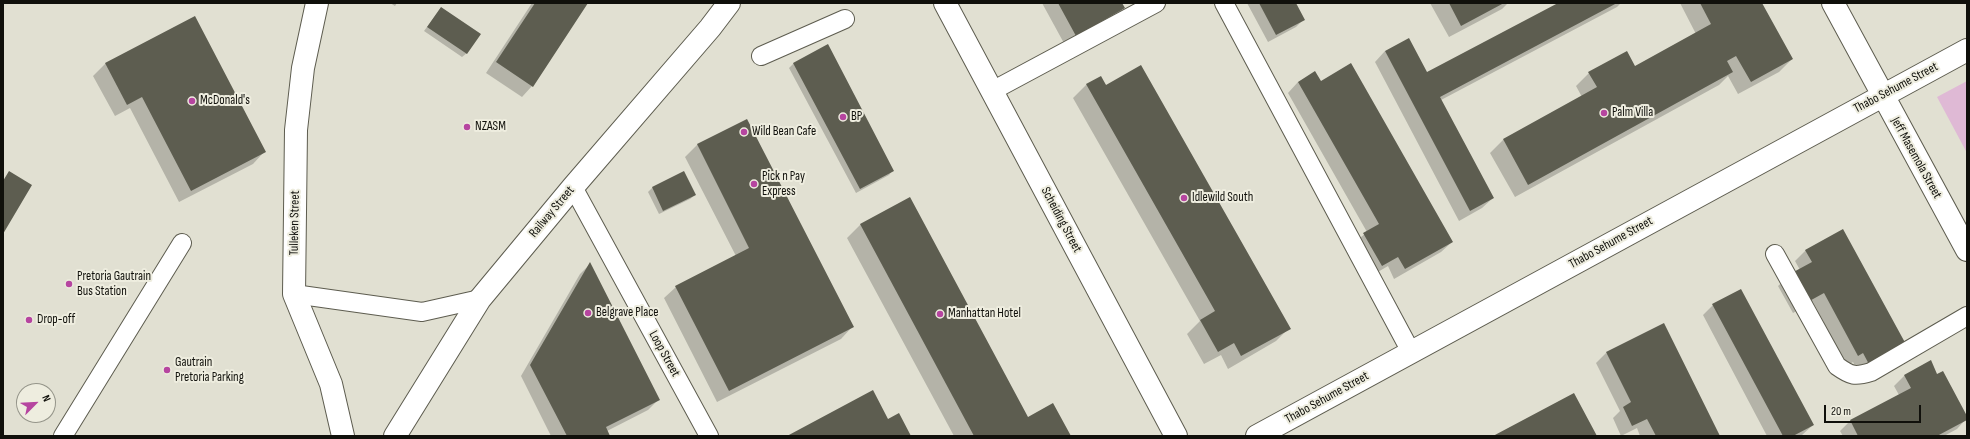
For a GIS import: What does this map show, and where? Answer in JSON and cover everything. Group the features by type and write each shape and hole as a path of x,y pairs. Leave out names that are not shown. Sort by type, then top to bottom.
{"main road":[{"name":"Tulleken Street","path":"317,3 303,68 296,130 294,294 331,384 343,436"},
{"name":"Railway Street","path":"394,436 480,299 573,187 710,28 729,3"},
{"name":"Scheiding Street","path":"945,3 1176,436"},
{"name":"Jeff Masemola Street","path":"1833,3 1881,95 1967,250"},
{"name":"Thabo Sehume Street","path":"1257,436 1881,95 1967,50"}],"lane":[{"path":"992,91 1156,3"},
{"path":"1224,3 1411,352"},
{"path":"761,56 845,19"},
{"name":"Loop Street","path":"573,187 709,436"},
{"path":"63,436 182,243"},
{"path":"1775,254 1836,366 1857,376 1871,372 1967,316"},
{"path":"294,294 422,312 480,299"}],"shaded area":[{"path":"1967,81 1967,153 1937,97"}],"building":[{"path":"535,3 588,3 533,87 496,62"},
{"path":"1058,3 1122,3 1125,8 1076,36"},
{"path":"1259,3 1296,3 1305,20 1276,35"},
{"path":"1449,3 1504,3 1461,26"},
{"path":"1558,3 1617,3 1440,97 1494,198 1470,211 1385,51 1409,38 1427,72"},
{"name":"Palm Villa","path":"1700,3 1762,3 1793,59 1751,82 1736,56 1727,61 1733,72 1528,185 1503,139 1597,87 1588,72 1627,51 1635,66 1711,24"},
{"path":"441,7 481,34 467,54 427,27"},
{"name":"McDonald's","path":"195,16 266,152 191,191 142,97 127,105 105,63"},
{"path":"828,44 894,171 860,189 793,63"},
{"path":"1351,63 1453,242 1405,269 1398,257 1382,266 1363,233 1379,224 1298,82 1315,71 1321,81"},
{"name":"Idlewild South","path":"1141,65 1291,329 1241,356 1234,343 1218,352 1200,320 1215,311 1086,84 1101,76 1106,85"},
{"path":"747,119 854,327 729,391 675,286 749,248 697,144"},
{"path":"9,171 32,185 3,234 3,181"},
{"path":"684,171 696,195 663,211 652,187"},
{"name":"Manhattan Hotel","path":"910,197 1028,417 1053,403 1071,436 974,436 860,224"},
{"path":"1843,229 1908,348 1871,368 1863,353 1858,356 1824,293 1804,304 1788,275 1812,262 1805,250"},
{"name":"Belgrave Place","path":"590,262 660,400 606,427 610,436 567,436 530,365"},
{"path":"1741,289 1814,425 1793,436 1783,436 1712,304"},
{"path":"1664,323 1720,436 1656,436 1647,419 1632,426 1623,407 1631,402 1606,352"},
{"path":"1931,360 1937,374 1943,371 1967,416 1967,420 1937,436 1858,436 1850,420 1911,388 1904,375"},
{"path":"873,390 888,419 899,413 911,436 787,436"},
{"path":"1574,393 1597,436 1493,436"}],"place":[{"name":"McDonald's","path":"192,101"},
{"name":"Palm Villa","path":"1604,113"},
{"name":"BP","path":"843,117"},
{"name":"NZASM","path":"467,127"},
{"name":"Wild Bean Cafe","path":"744,132"},
{"name":"Pick n Pay Express","path":"754,184"},
{"name":"Idlewild South","path":"1184,198"},
{"name":"Pretoria Gautrain Bus Station","path":"69,284"},
{"name":"Belgrave Place","path":"588,313"},
{"name":"Manhattan Hotel","path":"940,314"},
{"name":"Drop-off","path":"29,320"},
{"name":"Gautrain Pretoria Parking","path":"167,370"}]}
